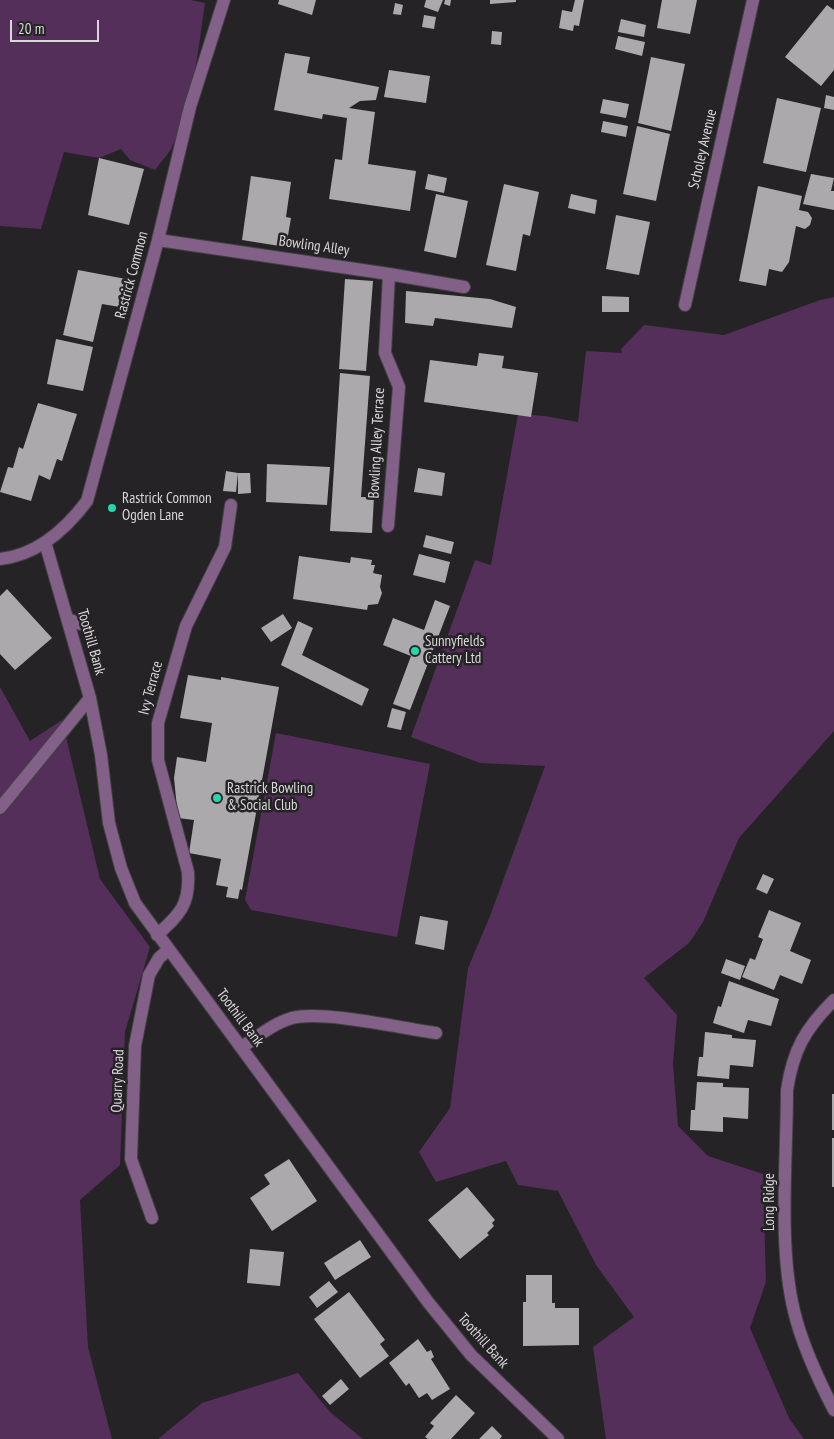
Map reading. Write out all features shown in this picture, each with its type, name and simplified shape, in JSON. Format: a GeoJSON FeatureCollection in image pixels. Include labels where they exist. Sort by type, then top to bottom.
{"type":"FeatureCollection","features":[{"type":"Feature","properties":{"kind":"street","name":"Rastrick Common"},"geometry":{"type":"LineString","coordinates":[[0,559],[28,552],[45,542],[62,530],[87,502],[158,240],[190,107],[224,0]]}},
{"type":"Feature","properties":{"kind":"street","name":"Scholey Avenue"},"geometry":{"type":"LineString","coordinates":[[685,305],[753,0]]}},
{"type":"Feature","properties":{"kind":"street","name":"Bowling Alley"},"geometry":{"type":"LineString","coordinates":[[158,240],[464,287]]}},
{"type":"Feature","properties":{"kind":"street","name":"Bowling Alley Terrace"},"geometry":{"type":"LineString","coordinates":[[388,526],[399,388],[385,353],[389,274]]}},
{"type":"Feature","properties":{"kind":"street","name":"Ivy Terrace"},"geometry":{"type":"LineString","coordinates":[[157,935],[182,909],[189,885],[188,872],[158,760],[158,723],[186,626],[225,547],[231,505]]}},
{"type":"Feature","properties":{"kind":"street","name":"Toothill Bank"},"geometry":{"type":"LineString","coordinates":[[45,542],[90,698],[101,755],[109,823],[120,868],[136,903],[168,950],[242,1047],[434,1309],[471,1355],[558,1439]]}},
{"type":"Feature","properties":{"kind":"street"},"geometry":{"type":"LineString","coordinates":[[68,620],[82,625]]}},
{"type":"Feature","properties":{"kind":"street"},"geometry":{"type":"LineString","coordinates":[[0,808],[90,698]]}},
{"type":"Feature","properties":{"kind":"street","name":"Quarry Road"},"geometry":{"type":"LineString","coordinates":[[152,1218],[131,1159],[135,1046],[149,975],[160,958],[168,950]]}},
{"type":"Feature","properties":{"kind":"street","name":"Long Ridge"},"geometry":{"type":"LineString","coordinates":[[834,1000],[814,1020],[803,1036],[790,1071],[787,1090],[786,1240],[794,1311],[800,1333],[834,1410]]}},
{"type":"Feature","properties":{"kind":"street"},"geometry":{"type":"LineString","coordinates":[[242,1047],[264,1032],[292,1018],[321,1016],[436,1034]]}},
{"type":"Feature","properties":{"kind":"shaded area"},"geometry":{"type":"Polygon","coordinates":[[[0,0],[191,0],[205,3],[190,96],[185,114],[168,154],[155,170],[130,160],[121,149],[99,158],[64,152],[41,229],[0,226],[0,0]]]}},
{"type":"Feature","properties":{"kind":"shaded area"},"geometry":{"type":"Polygon","coordinates":[[[834,297],[834,731],[739,838],[703,922],[689,943],[644,978],[677,1015],[673,1064],[678,1126],[708,1156],[763,1174],[766,1282],[750,1328],[789,1418],[804,1439],[606,1439],[593,1347],[634,1317],[596,1265],[558,1191],[518,1185],[506,1161],[436,1182],[419,1152],[450,1108],[468,968],[490,916],[545,766],[480,763],[411,737],[475,560],[491,565],[518,414],[545,416],[578,422],[586,351],[622,353],[621,349],[644,325],[724,335],[820,300],[834,297]]]}},
{"type":"Feature","properties":{"kind":"shaded area"},"geometry":{"type":"Polygon","coordinates":[[[0,687],[30,741],[62,720],[100,879],[150,947],[125,1032],[120,1165],[80,1200],[88,1347],[112,1439],[0,1439],[0,687]]]}},
{"type":"Feature","properties":{"kind":"shaded area"},"geometry":{"type":"Polygon","coordinates":[[[276,733],[430,764],[397,937],[251,910],[245,900],[276,733]]]}},
{"type":"Feature","properties":{"kind":"shaded area"},"geometry":{"type":"Polygon","coordinates":[[[298,1373],[330,1412],[363,1439],[158,1439],[202,1403],[298,1373]]]}},
{"type":"Feature","properties":{"kind":"building"},"geometry":{"type":"Polygon","coordinates":[[[279,0],[316,0],[312,15],[278,4],[279,0]]]}},
{"type":"Feature","properties":{"kind":"building"},"geometry":{"type":"Polygon","coordinates":[[[426,0],[443,0],[438,12],[424,7],[426,0]]]}},
{"type":"Feature","properties":{"kind":"building"},"geometry":{"type":"Polygon","coordinates":[[[445,0],[451,0],[450,6],[444,4],[445,0]]]}},
{"type":"Feature","properties":{"kind":"building"},"geometry":{"type":"Polygon","coordinates":[[[490,0],[516,0],[516,2],[490,4],[490,0]]]}},
{"type":"Feature","properties":{"kind":"building"},"geometry":{"type":"Polygon","coordinates":[[[575,0],[584,0],[579,26],[574,25],[573,31],[559,28],[562,10],[572,12],[575,0]]]}},
{"type":"Feature","properties":{"kind":"building"},"geometry":{"type":"Polygon","coordinates":[[[662,0],[697,0],[690,34],[657,28],[662,0]]]}},
{"type":"Feature","properties":{"kind":"building"},"geometry":{"type":"Polygon","coordinates":[[[395,3],[403,5],[401,15],[393,14],[395,3]]]}},
{"type":"Feature","properties":{"kind":"building"},"geometry":{"type":"Polygon","coordinates":[[[827,5],[834,10],[834,70],[821,86],[785,57],[827,5]]]}},
{"type":"Feature","properties":{"kind":"building"},"geometry":{"type":"Polygon","coordinates":[[[424,15],[436,17],[434,29],[422,27],[424,15]]]}},
{"type":"Feature","properties":{"kind":"building"},"geometry":{"type":"Polygon","coordinates":[[[621,19],[646,25],[644,37],[618,32],[621,19]]]}},
{"type":"Feature","properties":{"kind":"building"},"geometry":{"type":"Polygon","coordinates":[[[492,31],[502,32],[501,45],[491,44],[492,31]]]}},
{"type":"Feature","properties":{"kind":"building"},"geometry":{"type":"Polygon","coordinates":[[[618,36],[645,42],[642,56],[615,49],[618,36]]]}},
{"type":"Feature","properties":{"kind":"building"},"geometry":{"type":"Polygon","coordinates":[[[285,53],[310,57],[307,73],[379,87],[376,100],[360,101],[349,108],[375,112],[368,164],[416,171],[410,211],[329,199],[335,159],[342,160],[347,118],[323,114],[322,119],[274,110],[285,53]]]}},
{"type":"Feature","properties":{"kind":"building"},"geometry":{"type":"Polygon","coordinates":[[[651,57],[685,64],[671,131],[638,123],[651,57]]]}},
{"type":"Feature","properties":{"kind":"building"},"geometry":{"type":"Polygon","coordinates":[[[389,70],[430,76],[426,103],[384,97],[389,70]]]}},
{"type":"Feature","properties":{"kind":"building"},"geometry":{"type":"Polygon","coordinates":[[[826,95],[834,97],[834,110],[824,108],[826,95]]]}},
{"type":"Feature","properties":{"kind":"building"},"geometry":{"type":"Polygon","coordinates":[[[777,98],[821,108],[806,172],[763,163],[777,98]]]}},
{"type":"Feature","properties":{"kind":"building"},"geometry":{"type":"Polygon","coordinates":[[[603,99],[629,104],[626,118],[600,113],[603,99]]]}},
{"type":"Feature","properties":{"kind":"building"},"geometry":{"type":"Polygon","coordinates":[[[603,121],[628,126],[626,137],[601,132],[603,121]]]}},
{"type":"Feature","properties":{"kind":"building"},"geometry":{"type":"Polygon","coordinates":[[[637,126],[670,134],[656,201],[623,194],[637,126]]]}},
{"type":"Feature","properties":{"kind":"building"},"geometry":{"type":"Polygon","coordinates":[[[99,158],[144,169],[129,225],[88,215],[99,158]]]}},
{"type":"Feature","properties":{"kind":"building"},"geometry":{"type":"Polygon","coordinates":[[[428,174],[447,178],[444,193],[425,189],[428,174]]]}},
{"type":"Feature","properties":{"kind":"building"},"geometry":{"type":"Polygon","coordinates":[[[811,174],[834,178],[831,191],[834,191],[834,210],[803,204],[811,174]]]}},
{"type":"Feature","properties":{"kind":"building"},"geometry":{"type":"Polygon","coordinates":[[[251,176],[291,182],[286,217],[291,218],[286,247],[242,240],[251,176]]]}},
{"type":"Feature","properties":{"kind":"building"},"geometry":{"type":"Polygon","coordinates":[[[504,184],[539,192],[530,236],[523,234],[516,271],[486,265],[504,184]]]}},
{"type":"Feature","properties":{"kind":"building"},"geometry":{"type":"Polygon","coordinates":[[[758,186],[802,196],[799,210],[808,212],[812,218],[810,225],[805,229],[796,226],[789,262],[782,272],[769,269],[766,286],[739,281],[758,186]]]}},
{"type":"Feature","properties":{"kind":"building"},"geometry":{"type":"Polygon","coordinates":[[[436,194],[468,201],[456,258],[424,251],[436,194]]]}},
{"type":"Feature","properties":{"kind":"building"},"geometry":{"type":"Polygon","coordinates":[[[571,194],[597,200],[595,214],[568,208],[571,194]]]}},
{"type":"Feature","properties":{"kind":"building"},"geometry":{"type":"Polygon","coordinates":[[[616,215],[650,222],[639,275],[606,269],[616,215]]]}},
{"type":"Feature","properties":{"kind":"building"},"geometry":{"type":"Polygon","coordinates":[[[78,270],[126,279],[120,307],[102,304],[93,342],[63,335],[78,270]]]}},
{"type":"Feature","properties":{"kind":"building"},"geometry":{"type":"Polygon","coordinates":[[[345,279],[373,281],[366,371],[339,369],[345,279]]]}},
{"type":"Feature","properties":{"kind":"building"},"geometry":{"type":"Polygon","coordinates":[[[406,291],[490,299],[516,307],[512,328],[435,318],[433,326],[405,323],[406,291]]]}},
{"type":"Feature","properties":{"kind":"building"},"geometry":{"type":"Polygon","coordinates":[[[602,296],[629,297],[629,312],[602,312],[602,296]]]}},
{"type":"Feature","properties":{"kind":"building"},"geometry":{"type":"Polygon","coordinates":[[[56,339],[93,347],[83,391],[47,384],[56,339]]]}},
{"type":"Feature","properties":{"kind":"building"},"geometry":{"type":"Polygon","coordinates":[[[479,353],[504,356],[502,368],[538,373],[531,417],[424,402],[430,360],[477,366],[479,353]]]}},
{"type":"Feature","properties":{"kind":"building"},"geometry":{"type":"Polygon","coordinates":[[[340,373],[370,376],[361,497],[374,497],[372,533],[330,531],[340,373]]]}},
{"type":"Feature","properties":{"kind":"building"},"geometry":{"type":"Polygon","coordinates":[[[38,403],[77,414],[62,461],[57,459],[50,480],[39,475],[31,501],[0,492],[8,467],[13,468],[19,447],[23,449],[38,403]]]}},
{"type":"Feature","properties":{"kind":"building"},"geometry":{"type":"Polygon","coordinates":[[[267,464],[330,467],[327,505],[266,502],[267,464]]]}},
{"type":"Feature","properties":{"kind":"building"},"geometry":{"type":"Polygon","coordinates":[[[418,468],[445,473],[442,496],[414,492],[418,468]]]}},
{"type":"Feature","properties":{"kind":"building"},"geometry":{"type":"Polygon","coordinates":[[[226,471],[238,473],[236,492],[223,491],[226,471]]]}},
{"type":"Feature","properties":{"kind":"building"},"geometry":{"type":"Polygon","coordinates":[[[238,473],[250,473],[251,493],[238,494],[238,473]]]}},
{"type":"Feature","properties":{"kind":"building"},"geometry":{"type":"Polygon","coordinates":[[[426,535],[454,542],[451,554],[423,547],[426,535]]]}},
{"type":"Feature","properties":{"kind":"building"},"geometry":{"type":"Polygon","coordinates":[[[419,554],[450,562],[445,583],[413,575],[419,554]]]}},
{"type":"Feature","properties":{"kind":"building"},"geometry":{"type":"Polygon","coordinates":[[[299,556],[350,563],[351,557],[372,560],[371,565],[375,565],[373,573],[382,575],[380,587],[382,593],[378,604],[368,605],[367,610],[293,599],[299,556]]]}},
{"type":"Feature","properties":{"kind":"building"},"geometry":{"type":"Polygon","coordinates":[[[7,589],[52,638],[15,670],[0,654],[0,596],[7,589]]]}},
{"type":"Feature","properties":{"kind":"building","name":"Sunnyfields Cattery Ltd"},"geometry":{"type":"Polygon","coordinates":[[[435,600],[450,606],[410,710],[393,704],[411,656],[383,645],[393,618],[424,630],[435,600]]]}},
{"type":"Feature","properties":{"kind":"building"},"geometry":{"type":"Polygon","coordinates":[[[283,614],[292,628],[271,642],[261,628],[283,614]]]}},
{"type":"Feature","properties":{"kind":"building"},"geometry":{"type":"Polygon","coordinates":[[[298,621],[313,628],[302,655],[369,689],[362,706],[281,665],[298,621]]]}},
{"type":"Feature","properties":{"kind":"building","name":"Rastrick Bowling & Social Club"},"geometry":{"type":"Polygon","coordinates":[[[188,675],[221,680],[221,677],[279,687],[242,890],[240,889],[238,899],[226,897],[228,887],[216,885],[221,859],[189,853],[194,820],[178,818],[174,778],[177,757],[206,762],[212,723],[180,718],[188,675]]]}},
{"type":"Feature","properties":{"kind":"building"},"geometry":{"type":"Polygon","coordinates":[[[392,708],[406,712],[401,730],[387,727],[392,708]]]}},
{"type":"Feature","properties":{"kind":"building"},"geometry":{"type":"Polygon","coordinates":[[[763,874],[774,879],[767,894],[756,889],[763,874]]]}},
{"type":"Feature","properties":{"kind":"building"},"geometry":{"type":"Polygon","coordinates":[[[769,910],[801,923],[790,951],[811,960],[802,984],[780,975],[774,990],[742,977],[750,958],[755,960],[763,939],[758,937],[769,910]]]}},
{"type":"Feature","properties":{"kind":"building"},"geometry":{"type":"Polygon","coordinates":[[[420,916],[448,921],[444,950],[415,944],[420,916]]]}},
{"type":"Feature","properties":{"kind":"building"},"geometry":{"type":"Polygon","coordinates":[[[726,959],[745,966],[740,980],[721,973],[726,959]]]}},
{"type":"Feature","properties":{"kind":"building"},"geometry":{"type":"Polygon","coordinates":[[[729,981],[779,999],[771,1026],[748,1020],[744,1033],[713,1023],[718,1006],[721,1007],[729,981]]]}},
{"type":"Feature","properties":{"kind":"building"},"geometry":{"type":"Polygon","coordinates":[[[705,1032],[732,1035],[732,1038],[756,1040],[753,1067],[730,1065],[729,1079],[697,1076],[699,1057],[703,1057],[705,1032]]]}},
{"type":"Feature","properties":{"kind":"building"},"geometry":{"type":"Polygon","coordinates":[[[697,1082],[723,1083],[723,1087],[749,1088],[748,1119],[723,1117],[723,1132],[690,1130],[691,1110],[695,1110],[697,1082]]]}},
{"type":"Feature","properties":{"kind":"building"},"geometry":{"type":"Polygon","coordinates":[[[832,1094],[834,1094],[834,1130],[832,1130],[832,1094]]]}},
{"type":"Feature","properties":{"kind":"building"},"geometry":{"type":"Polygon","coordinates":[[[832,1138],[834,1138],[834,1187],[832,1187],[832,1138]]]}},
{"type":"Feature","properties":{"kind":"building"},"geometry":{"type":"Polygon","coordinates":[[[289,1159],[317,1201],[272,1231],[250,1198],[270,1184],[264,1175],[289,1159]]]}},
{"type":"Feature","properties":{"kind":"building"},"geometry":{"type":"Polygon","coordinates":[[[467,1187],[495,1220],[492,1223],[494,1226],[487,1233],[489,1235],[460,1259],[428,1220],[467,1187]]]}},
{"type":"Feature","properties":{"kind":"building"},"geometry":{"type":"Polygon","coordinates":[[[360,1240],[371,1257],[335,1280],[324,1263],[360,1240]]]}},
{"type":"Feature","properties":{"kind":"building"},"geometry":{"type":"Polygon","coordinates":[[[250,1249],[284,1252],[280,1286],[247,1283],[250,1249]]]}},
{"type":"Feature","properties":{"kind":"building"},"geometry":{"type":"Polygon","coordinates":[[[526,1275],[552,1275],[552,1303],[555,1303],[555,1308],[579,1308],[579,1345],[523,1346],[523,1302],[526,1302],[526,1275]]]}},
{"type":"Feature","properties":{"kind":"building"},"geometry":{"type":"Polygon","coordinates":[[[329,1281],[338,1292],[317,1308],[309,1297],[329,1281]]]}},
{"type":"Feature","properties":{"kind":"building"},"geometry":{"type":"Polygon","coordinates":[[[349,1292],[385,1340],[380,1344],[389,1356],[360,1378],[314,1319],[349,1292]]]}},
{"type":"Feature","properties":{"kind":"building"},"geometry":{"type":"Polygon","coordinates":[[[418,1339],[427,1352],[431,1350],[434,1357],[431,1359],[450,1389],[432,1400],[427,1393],[419,1398],[409,1383],[406,1386],[389,1363],[418,1339]]]}},
{"type":"Feature","properties":{"kind":"building"},"geometry":{"type":"Polygon","coordinates":[[[341,1379],[349,1389],[330,1405],[322,1396],[341,1379]]]}},
{"type":"Feature","properties":{"kind":"building"},"geometry":{"type":"Polygon","coordinates":[[[456,1395],[475,1413],[451,1439],[428,1439],[425,1437],[434,1426],[430,1423],[456,1395]]]}},
{"type":"Feature","properties":{"kind":"building"},"geometry":{"type":"Polygon","coordinates":[[[492,1426],[502,1436],[500,1439],[479,1439],[492,1426]]]}},
{"type":"Feature","properties":{"kind":"place","name":"Rastrick Common Ogden Lane"},"geometry":{"type":"Point","coordinates":[112,508]}},
{"type":"Feature","properties":{"kind":"place","name":"Sunnyfields Cattery Ltd"},"geometry":{"type":"Point","coordinates":[415,651]}},
{"type":"Feature","properties":{"kind":"place","name":"Rastrick Bowling & Social Club"},"geometry":{"type":"Point","coordinates":[217,798]}}]}
